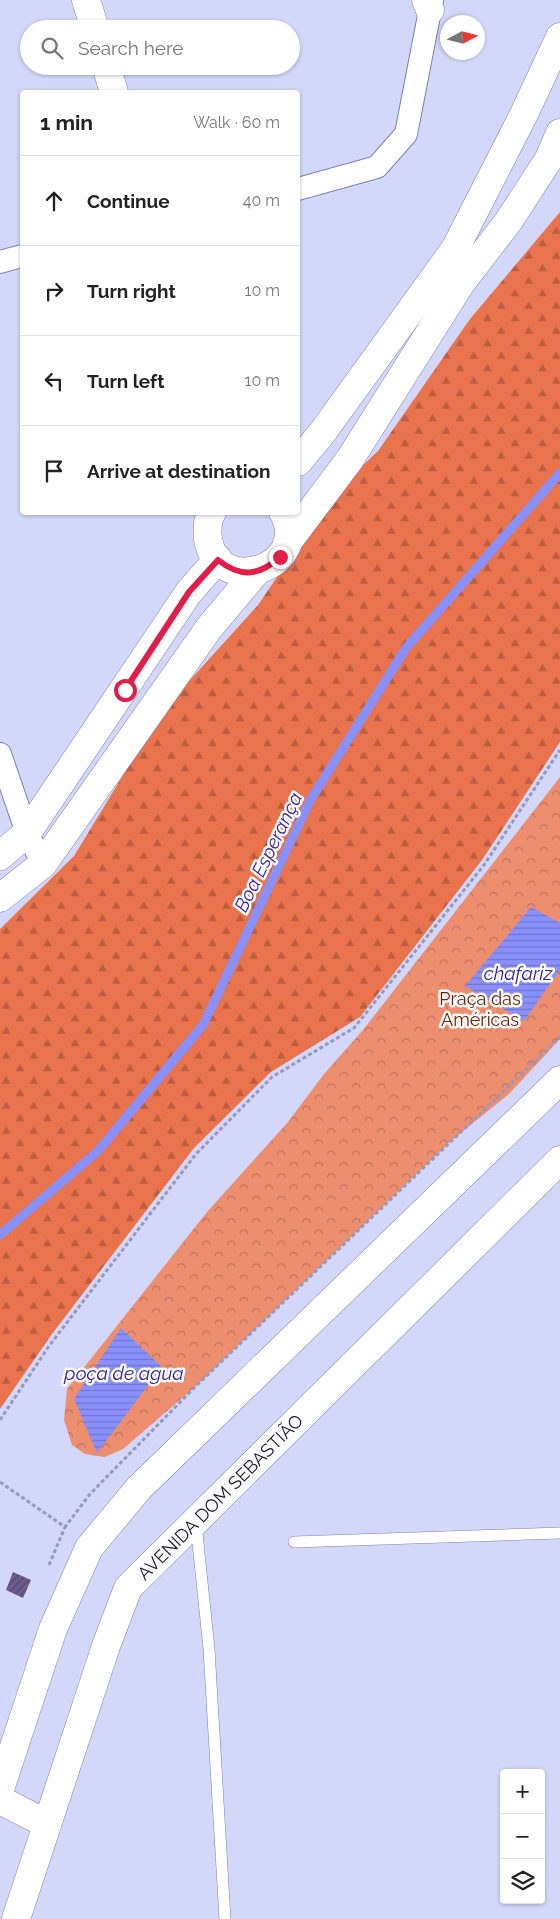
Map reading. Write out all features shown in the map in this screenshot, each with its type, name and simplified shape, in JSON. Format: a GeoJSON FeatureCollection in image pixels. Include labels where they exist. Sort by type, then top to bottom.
{"type":"FeatureCollection","features":[{"type":"Feature","properties":{"kind":"street"},"geometry":{"type":"LineString","coordinates":[[86,0],[92,20]]}},
{"type":"Feature","properties":{"kind":"street"},"geometry":{"type":"LineString","coordinates":[[300,188],[377,167],[406,134],[429,3]]}},
{"type":"Feature","properties":{"kind":"street"},"geometry":{"type":"LineString","coordinates":[[300,460],[322,433],[455,250],[560,38]]}},
{"type":"Feature","properties":{"kind":"street"},"geometry":{"type":"LineString","coordinates":[[109,75],[113,90]]}},
{"type":"Feature","properties":{"kind":"street"},"geometry":{"type":"LineString","coordinates":[[211,515],[207,531],[210,546],[218,560],[229,568],[242,572],[256,572],[269,567],[280,557],[287,544],[350,459],[461,283],[508,222],[549,160],[560,133]]}},
{"type":"Feature","properties":{"kind":"street"},"geometry":{"type":"LineString","coordinates":[[0,262],[20,257]]}},
{"type":"Feature","properties":{"kind":"street"},"geometry":{"type":"LineString","coordinates":[[284,515],[288,530],[287,544]]}},
{"type":"Feature","properties":{"kind":"street"},"geometry":{"type":"LineString","coordinates":[[0,856],[27,833],[189,592],[218,560]]}},
{"type":"Feature","properties":{"kind":"street"},"geometry":{"type":"LineString","coordinates":[[0,898],[43,864],[209,628],[256,572]]}},
{"type":"Feature","properties":{"kind":"street"},"geometry":{"type":"LineString","coordinates":[[0,754],[27,833],[43,864]]}},
{"type":"Feature","properties":{"kind":"street"},"geometry":{"type":"LineString","coordinates":[[0,1789],[53,1629],[89,1548],[139,1488],[560,1080]]}},
{"type":"Feature","properties":{"kind":"street","name":"AVENIDA DOM SEBASTIÃO"},"geometry":{"type":"LineString","coordinates":[[16,1919],[106,1646],[128,1588],[560,1160]]}},
{"type":"Feature","properties":{"kind":"street"},"geometry":{"type":"LineString","coordinates":[[0,1800],[47,1824]]}},
{"type":"Feature","properties":{"kind":"lane"},"geometry":{"type":"LineString","coordinates":[[195,1520],[209,1649],[225,1919]]}},
{"type":"Feature","properties":{"kind":"lane"},"geometry":{"type":"LineString","coordinates":[[294,1542],[560,1533]]}},
{"type":"Feature","properties":{"kind":"path"},"geometry":{"type":"LineString","coordinates":[[0,1420],[49,1346],[196,1154],[272,1077],[354,1028],[484,865],[560,750]]}},
{"type":"Feature","properties":{"kind":"path"},"geometry":{"type":"LineString","coordinates":[[0,1482],[65,1527],[90,1494],[195,1387],[560,1037]]}},
{"type":"Feature","properties":{"kind":"green space"},"geometry":{"type":"Polygon","coordinates":[[[560,212],[560,742],[482,860],[360,1017],[271,1072],[194,1148],[52,1334],[0,1409],[0,929],[74,856],[133,759],[181,690],[258,605],[335,492],[378,451],[470,319],[560,212]]]}},
{"type":"Feature","properties":{"kind":"green space","name":"Praça das Américas"},"geometry":{"type":"Polygon","coordinates":[[[560,777],[560,1039],[509,1094],[452,1140],[196,1386],[123,1449],[105,1457],[85,1454],[72,1445],[64,1420],[67,1389],[207,1212],[288,1122],[324,1074],[363,1030],[560,777]]]}},
{"type":"Feature","properties":{"kind":"water","name":"chafariz"},"geometry":{"type":"Polygon","coordinates":[[[531,907],[560,923],[560,970],[524,1021],[465,986],[531,907]]]}},
{"type":"Feature","properties":{"kind":"water","name":"poça de agua"},"geometry":{"type":"Polygon","coordinates":[[[121,1328],[162,1367],[97,1453],[74,1399],[121,1328]]]}},
{"type":"Feature","properties":{"kind":"building"},"geometry":{"type":"Polygon","coordinates":[[[13,1572],[31,1580],[23,1598],[6,1590],[13,1572]]]}},
{"type":"Feature","properties":{"kind":"waterway","name":"Boa Esperança"},"geometry":{"type":"LineString","coordinates":[[0,1235],[98,1151],[203,1025],[311,799],[406,648],[560,473]]}},
{"type":"Feature","properties":{"kind":"route"},"geometry":{"type":"LineString","coordinates":[[125,690],[189,592],[218,560],[229,568],[242,572],[256,572],[269,567],[280,557]]}}]}
